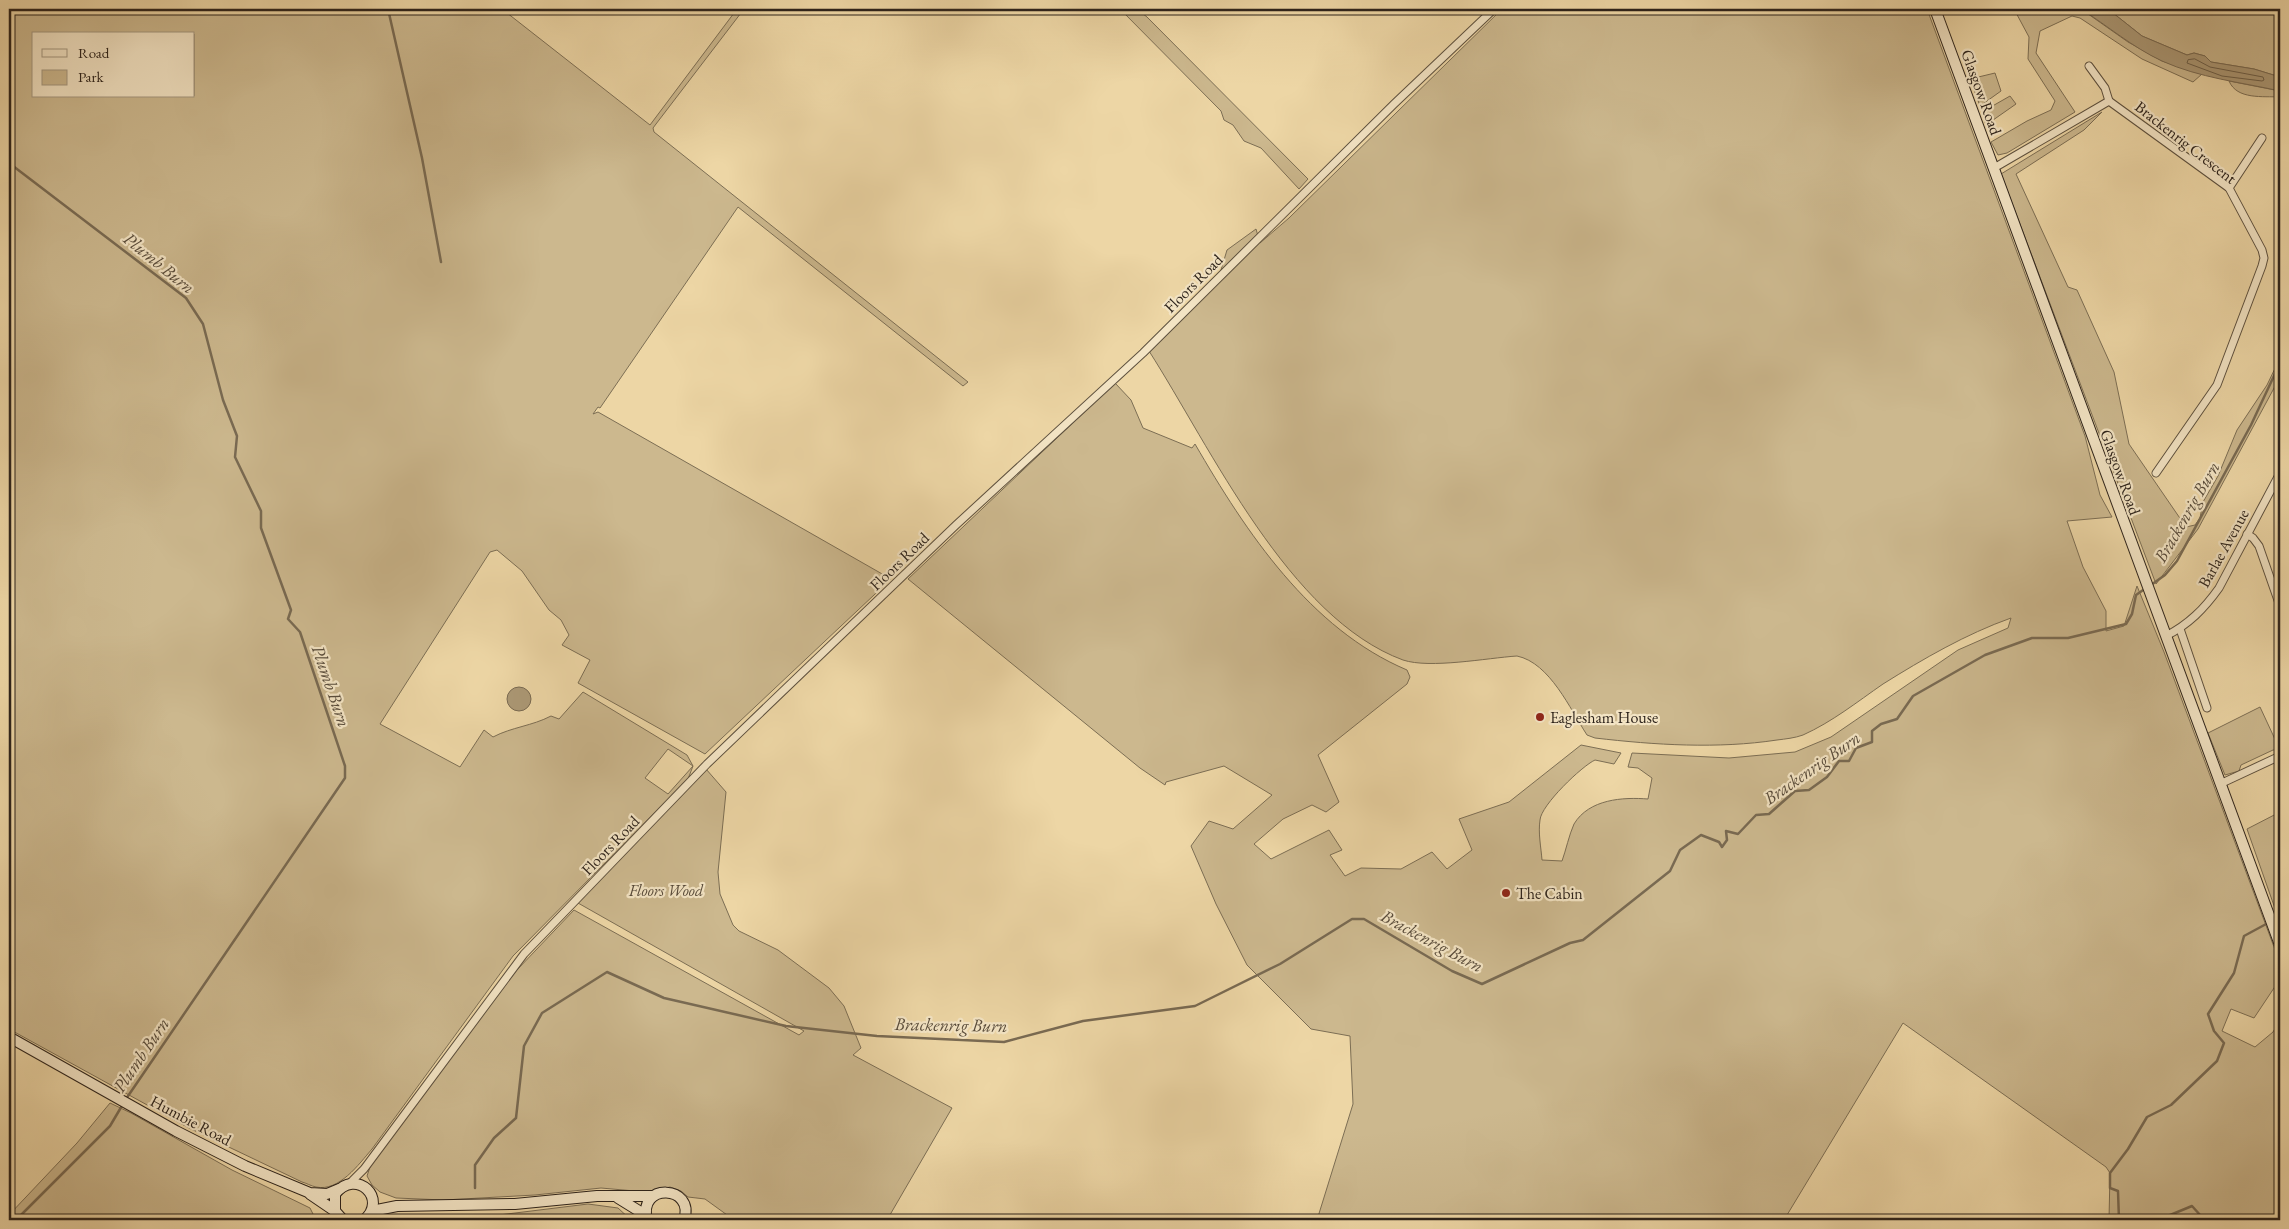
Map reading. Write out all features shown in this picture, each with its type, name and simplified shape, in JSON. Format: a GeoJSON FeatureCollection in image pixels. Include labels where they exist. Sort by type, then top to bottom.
{"type":"FeatureCollection","features":[{"type":"Feature","properties":{"kind":"main road","name":"Glasgow Road"},"geometry":{"type":"LineString","coordinates":[[1935,9],[2280,946]]}},
{"type":"Feature","properties":{"kind":"main road","name":"Humbie Road"},"geometry":{"type":"LineString","coordinates":[[9,1037],[176,1131],[245,1166],[310,1193],[335,1211],[342,1220]]}},
{"type":"Feature","properties":{"kind":"main road","name":"Humbie Road"},"geometry":{"type":"LineString","coordinates":[[310,1193],[327,1194],[349,1184]]}},
{"type":"Feature","properties":{"kind":"main road"},"geometry":{"type":"LineString","coordinates":[[349,1184],[362,1185],[373,1198],[372,1210],[364,1220]]}},
{"type":"Feature","properties":{"kind":"main road"},"geometry":{"type":"LineString","coordinates":[[335,1211],[333,1200],[339,1189]]}},
{"type":"Feature","properties":{"kind":"main road"},"geometry":{"type":"LineString","coordinates":[[370,1193],[397,1206]]}},
{"type":"Feature","properties":{"kind":"main road"},"geometry":{"type":"LineString","coordinates":[[372,1210],[397,1206],[515,1204],[597,1196],[653,1196],[660,1193],[674,1194],[681,1199],[687,1217]]}},
{"type":"Feature","properties":{"kind":"main road"},"geometry":{"type":"LineString","coordinates":[[647,1220],[646,1208],[653,1196]]}},
{"type":"Feature","properties":{"kind":"main road"},"geometry":{"type":"LineString","coordinates":[[615,1197],[639,1211],[647,1220]]}},
{"type":"Feature","properties":{"kind":"street","name":"Floors Road"},"geometry":{"type":"LineString","coordinates":[[349,1184],[364,1169],[524,954],[707,764],[963,519],[1143,353],[1394,104],[1494,9]]}},
{"type":"Feature","properties":{"kind":"street"},"geometry":{"type":"LineString","coordinates":[[1994,168],[2109,101],[2105,88],[2089,66]]}},
{"type":"Feature","properties":{"kind":"street","name":"Brackenrig Crescent"},"geometry":{"type":"LineString","coordinates":[[2109,101],[2228,188],[2262,250],[2264,258],[2217,385],[2160,460],[2156,473]]}},
{"type":"Feature","properties":{"kind":"street"},"geometry":{"type":"LineString","coordinates":[[2228,188],[2262,138]]}},
{"type":"Feature","properties":{"kind":"street","name":"Barlae Avenue"},"geometry":{"type":"LineString","coordinates":[[2166,636],[2180,629],[2207,605],[2219,588],[2280,472]]}},
{"type":"Feature","properties":{"kind":"street"},"geometry":{"type":"LineString","coordinates":[[2247,534],[2259,546],[2280,606]]}},
{"type":"Feature","properties":{"kind":"street"},"geometry":{"type":"LineString","coordinates":[[2180,629],[2207,708]]}},
{"type":"Feature","properties":{"kind":"street"},"geometry":{"type":"LineString","coordinates":[[2220,784],[2280,756]]}},
{"type":"Feature","properties":{"kind":"street","name":"Floors Road"},"geometry":{"type":"LineString","coordinates":[[362,1185],[364,1169]]}},
{"type":"Feature","properties":{"kind":"green space"},"geometry":{"type":"Polygon","coordinates":[[[9,9],[502,9],[650,125],[737,9],[744,9],[653,128],[654,132],[968,382],[963,386],[738,207],[600,408],[598,407],[593,414],[598,412],[891,579],[705,754],[578,683],[590,660],[562,645],[569,635],[561,620],[549,610],[522,571],[497,550],[490,552],[380,724],[460,767],[484,730],[493,737],[551,716],[559,719],[583,692],[687,755],[693,766],[688,779],[513,956],[372,1149],[348,1176],[333,1185],[316,1187],[189,1128],[9,1029],[9,9]],[[668,749],[645,778],[668,794],[693,766],[668,749]]]}},
{"type":"Feature","properties":{"kind":"green space"},"geometry":{"type":"Polygon","coordinates":[[[1120,9],[1137,9],[1147,17],[1308,179],[1299,189],[1261,148],[1244,141],[1233,125],[1224,120],[1221,111],[1120,9]]]}},
{"type":"Feature","properties":{"kind":"green space"},"geometry":{"type":"Polygon","coordinates":[[[1502,9],[1927,9],[2085,436],[2100,495],[2112,517],[2067,521],[2083,567],[2106,611],[2106,631],[2124,626],[2137,586],[2164,652],[2280,963],[2280,979],[2254,1018],[2231,1009],[2222,1031],[2255,1047],[2273,1032],[2280,1020],[2280,1220],[2109,1220],[2110,1173],[2106,1167],[1903,1023],[1784,1220],[1317,1220],[1353,1104],[1350,1036],[1311,1029],[1247,965],[1216,904],[1191,846],[1209,821],[1233,829],[1272,795],[1224,766],[1166,782],[1165,785],[1140,768],[908,579],[1115,383],[1131,400],[1143,428],[1192,448],[1195,444],[1236,511],[1259,543],[1284,575],[1311,604],[1340,630],[1372,652],[1407,670],[1410,677],[1407,684],[1318,755],[1339,802],[1326,812],[1312,805],[1283,819],[1254,844],[1271,859],[1329,830],[1342,850],[1330,855],[1345,876],[1361,868],[1401,869],[1432,852],[1447,869],[1472,850],[1459,819],[1509,802],[1581,745],[1621,753],[1614,764],[1595,760],[1589,764],[1554,796],[1542,813],[1539,830],[1542,860],[1562,861],[1574,824],[1588,809],[1607,801],[1618,799],[1648,799],[1652,778],[1638,768],[1628,767],[1632,753],[1729,758],[1795,752],[1831,737],[1958,650],[2008,628],[2011,618],[1961,639],[1929,656],[1883,684],[1834,718],[1803,735],[1755,743],[1709,745],[1640,743],[1595,738],[1587,735],[1558,688],[1549,677],[1529,660],[1517,656],[1443,663],[1403,660],[1362,639],[1324,608],[1289,569],[1256,526],[1149,351],[1226,276],[1221,270],[1227,250],[1256,229],[1260,243],[1289,218],[1502,9]]]}},
{"type":"Feature","properties":{"kind":"green space"},"geometry":{"type":"Polygon","coordinates":[[[2014,9],[2081,9],[2128,42],[2162,61],[2202,74],[2193,82],[2142,59],[2080,18],[2072,16],[2040,31],[2036,53],[2075,112],[2007,153],[1998,155],[1991,142],[2027,121],[2051,110],[2055,101],[2028,59],[2029,37],[2014,9]]]}},
{"type":"Feature","properties":{"kind":"green space"},"geometry":{"type":"Polygon","coordinates":[[[2108,9],[2280,9],[2280,77],[2254,69],[2211,62],[2205,56],[2194,53],[2187,55],[2142,36],[2108,9]]]}},
{"type":"Feature","properties":{"kind":"green space"},"geometry":{"type":"Polygon","coordinates":[[[1995,73],[2001,91],[1980,106],[1970,79],[1995,73]]]}},
{"type":"Feature","properties":{"kind":"green space"},"geometry":{"type":"Polygon","coordinates":[[[2229,81],[2280,91],[2280,97],[2259,97],[2244,94],[2233,87],[2229,81]]]}},
{"type":"Feature","properties":{"kind":"green space"},"geometry":{"type":"Polygon","coordinates":[[[2010,96],[2016,104],[1986,125],[1982,112],[2010,96]]]}},
{"type":"Feature","properties":{"kind":"green space"},"geometry":{"type":"Polygon","coordinates":[[[2102,112],[2084,130],[2016,174],[2068,287],[2077,290],[2114,372],[2129,444],[2186,527],[2195,525],[2200,518],[2203,502],[2218,476],[2237,430],[2267,385],[2280,358],[2280,377],[2198,529],[2156,584],[2001,174],[2102,112]]]}},
{"type":"Feature","properties":{"kind":"green space"},"geometry":{"type":"Polygon","coordinates":[[[2260,707],[2280,750],[2273,750],[2241,765],[2239,771],[2225,775],[2208,733],[2260,707]]]}},
{"type":"Feature","properties":{"kind":"green space","name":"Floors Wood"},"geometry":{"type":"Polygon","coordinates":[[[706,769],[726,792],[718,872],[720,894],[733,925],[739,931],[778,950],[829,988],[844,1006],[861,1048],[853,1055],[952,1108],[887,1220],[734,1220],[705,1199],[688,1197],[681,1191],[670,1187],[646,1192],[601,1188],[535,1195],[444,1200],[396,1198],[380,1192],[372,1185],[367,1176],[371,1164],[516,971],[574,910],[799,1035],[804,1031],[578,903],[706,769]]]}},
{"type":"Feature","properties":{"kind":"green space"},"geometry":{"type":"Polygon","coordinates":[[[2280,812],[2280,916],[2278,917],[2247,829],[2280,812]]]}},
{"type":"Feature","properties":{"kind":"green space"},"geometry":{"type":"Polygon","coordinates":[[[110,1103],[232,1170],[310,1208],[316,1220],[9,1220],[9,1215],[77,1143],[110,1103]]]}},
{"type":"Feature","properties":{"kind":"green space"},"geometry":{"type":"Polygon","coordinates":[[[588,1204],[618,1208],[631,1220],[376,1220],[499,1215],[588,1204]]]}},
{"type":"Feature","properties":{"kind":"water"},"geometry":{"type":"Polygon","coordinates":[[[2081,9],[2108,9],[2142,36],[2187,55],[2194,53],[2205,56],[2211,62],[2254,69],[2280,77],[2280,91],[2205,76],[2176,67],[2130,43],[2081,9]]]}},
{"type":"Feature","properties":{"kind":"water"},"geometry":{"type":"Polygon","coordinates":[[[519,687],[527,691],[531,699],[527,707],[519,711],[511,707],[507,699],[511,691],[519,687]]]}},
{"type":"Feature","properties":{"kind":"waterway"},"geometry":{"type":"LineString","coordinates":[[388,9],[422,158],[441,262]]}},
{"type":"Feature","properties":{"kind":"waterway","name":"Plumb Burn"},"geometry":{"type":"LineString","coordinates":[[9,166],[13,166],[186,298],[203,324],[223,400],[237,436],[235,457],[261,511],[261,528],[291,610],[288,619],[300,632],[345,766],[345,778],[126,1099]]}},
{"type":"Feature","properties":{"kind":"waterway","name":"Brackenrig Burn"},"geometry":{"type":"LineString","coordinates":[[2151,585],[2165,575],[2177,561],[2251,425],[2280,363]]}},
{"type":"Feature","properties":{"kind":"waterway","name":"Brackenrig Burn"},"geometry":{"type":"LineString","coordinates":[[475,1188],[475,1165],[494,1138],[516,1118],[524,1046],[542,1013],[607,972],[664,998],[786,1026],[877,1036],[1004,1042],[1083,1021],[1195,1006],[1280,964],[1352,919],[1364,919],[1452,971],[1482,984],[1570,943],[1583,940],[1670,871],[1680,850],[1701,835],[1719,842],[1722,847],[1727,840],[1726,831],[1738,834],[1756,815],[1769,814],[1795,791],[1809,790],[1827,777],[1839,761],[1849,761],[1856,748],[1872,742],[1872,731],[1881,724],[1897,719],[1913,696],[1985,655],[2032,638],[2068,638],[2126,624],[2132,614],[2136,595],[2146,588]]}},
{"type":"Feature","properties":{"kind":"waterway"},"geometry":{"type":"LineString","coordinates":[[2273,920],[2280,916]]}},
{"type":"Feature","properties":{"kind":"waterway"},"geometry":{"type":"LineString","coordinates":[[2119,1220],[2118,1191],[2110,1188],[2110,1173],[2128,1149],[2147,1117],[2171,1105],[2217,1061],[2224,1043],[2214,1031],[2208,1014],[2234,973],[2244,936],[2268,923]]}},
{"type":"Feature","properties":{"kind":"waterway","name":"Plumb Burn"},"geometry":{"type":"LineString","coordinates":[[16,1220],[110,1126],[123,1104]]}},
{"type":"Feature","properties":{"kind":"waterway"},"geometry":{"type":"LineString","coordinates":[[2158,1220],[2192,1206],[2201,1216]]}},
{"type":"Feature","properties":{"kind":"place","name":"Eaglesham House"},"geometry":{"type":"Point","coordinates":[1540,717]}},
{"type":"Feature","properties":{"kind":"place","name":"The Cabin"},"geometry":{"type":"Point","coordinates":[1506,893]}}]}
